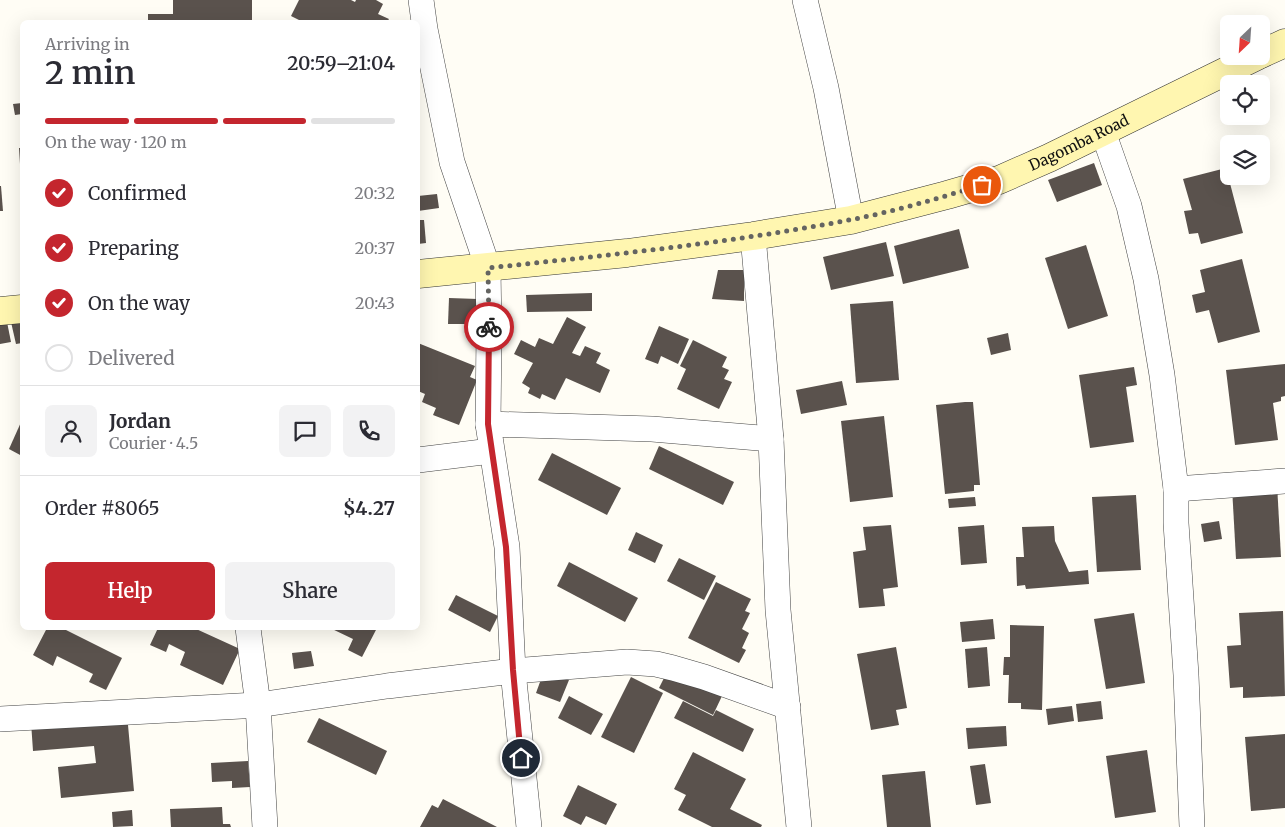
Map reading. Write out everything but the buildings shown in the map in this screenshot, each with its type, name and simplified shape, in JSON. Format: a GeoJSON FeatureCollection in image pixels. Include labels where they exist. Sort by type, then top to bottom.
{"type":"FeatureCollection","features":[{"type":"Feature","properties":{"kind":"street"},"geometry":{"type":"LineString","coordinates":[[421,0],[452,162],[488,268],[488,424],[506,547],[513,670],[529,827]]}},
{"type":"Feature","properties":{"kind":"street"},"geometry":{"type":"LineString","coordinates":[[804,0],[826,88],[851,220]]}},
{"type":"Feature","properties":{"kind":"street"},"geometry":{"type":"LineString","coordinates":[[1270,50],[1285,43]]}},
{"type":"Feature","properties":{"kind":"street","name":"Dagomba Road"},"geometry":{"type":"LineString","coordinates":[[420,274],[627,253],[753,236],[851,220],[999,180],[1050,158],[1238,65]]}},
{"type":"Feature","properties":{"kind":"street"},"geometry":{"type":"LineString","coordinates":[[1103,132],[1129,206],[1146,280],[1162,375],[1176,490],[1176,523],[1186,684],[1192,827]]}},
{"type":"Feature","properties":{"kind":"street"},"geometry":{"type":"LineString","coordinates":[[753,236],[771,439],[778,610],[799,827]]}},
{"type":"Feature","properties":{"kind":"street"},"geometry":{"type":"LineString","coordinates":[[0,310],[20,308]]}},
{"type":"Feature","properties":{"kind":"street"},"geometry":{"type":"LineString","coordinates":[[488,424],[642,429],[771,439]]}},
{"type":"Feature","properties":{"kind":"street"},"geometry":{"type":"LineString","coordinates":[[420,460],[491,451]]}},
{"type":"Feature","properties":{"kind":"street"},"geometry":{"type":"LineString","coordinates":[[1176,490],[1285,481]]}},
{"type":"Feature","properties":{"kind":"street"},"geometry":{"type":"LineString","coordinates":[[248,630],[258,705],[265,827]]}},
{"type":"Feature","properties":{"kind":"street"},"geometry":{"type":"LineString","coordinates":[[0,719],[258,705],[513,670],[606,663],[656,664],[704,677],[788,707]]}},
{"type":"Feature","properties":{"kind":"way so far"},"geometry":{"type":"LineString","coordinates":[[489,327],[488,268],[627,253],[792,230],[851,220],[982,185]]}},
{"type":"Feature","properties":{"kind":"route"},"geometry":{"type":"LineString","coordinates":[[489,327],[488,424],[510,585],[513,670],[521,758]]}}]}
